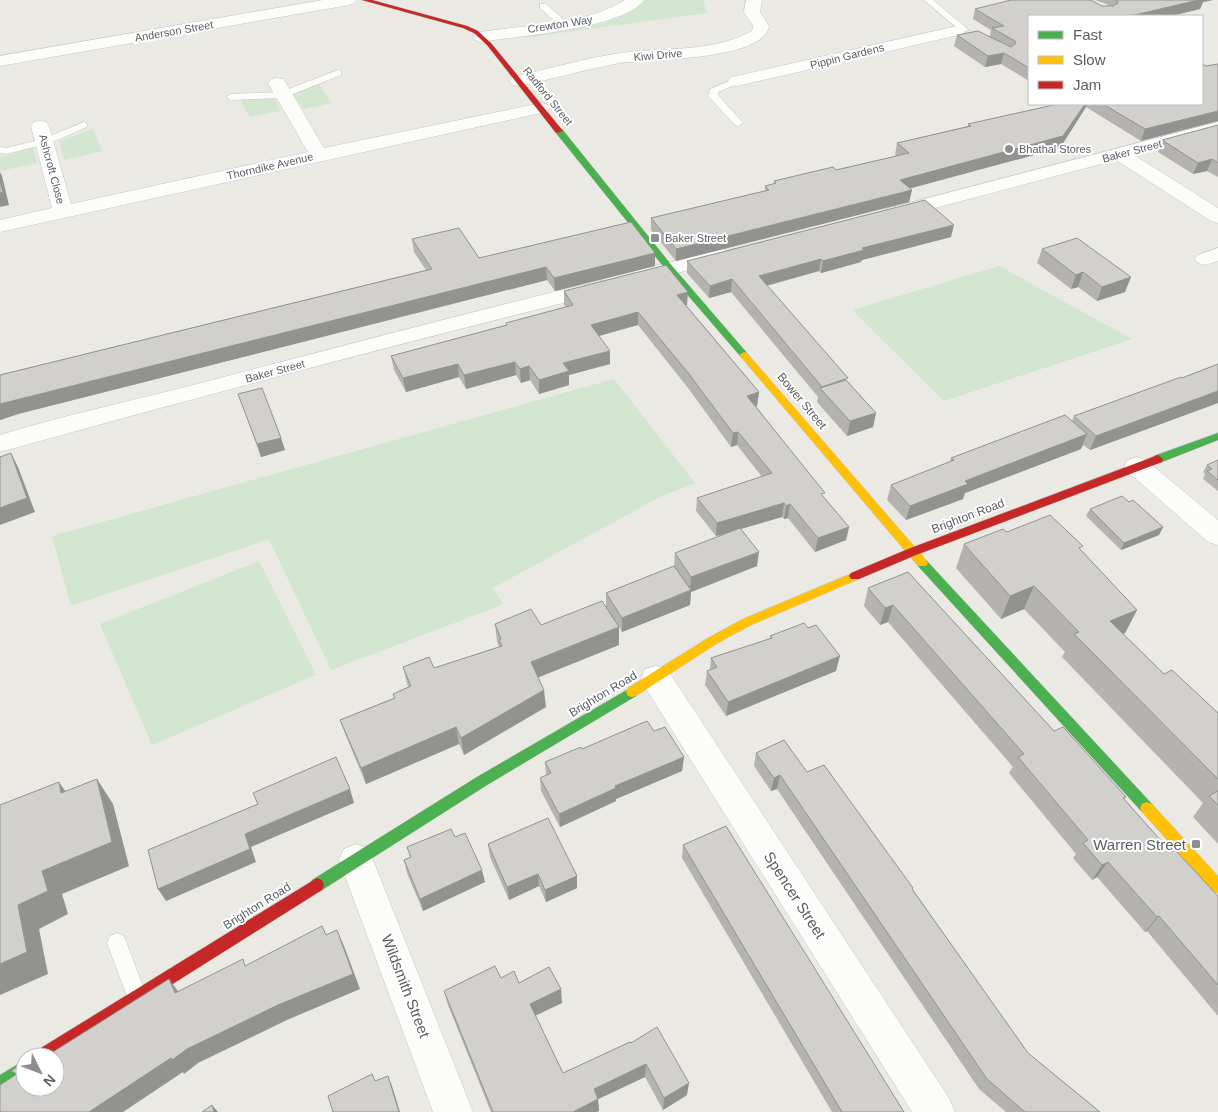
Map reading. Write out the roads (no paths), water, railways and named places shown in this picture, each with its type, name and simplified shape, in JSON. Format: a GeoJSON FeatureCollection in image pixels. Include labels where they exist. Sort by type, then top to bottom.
{"type":"FeatureCollection","features":[{"type":"Feature","properties":{"kind":"street","name":"Anderson Street"},"geometry":{"type":"LineString","coordinates":[[0,61],[349,0]]}},
{"type":"Feature","properties":{"kind":"street","name":"Radford Street"},"geometry":{"type":"LineString","coordinates":[[365,0],[461,25],[482,36],[670,268]]}},
{"type":"Feature","properties":{"kind":"street","name":"Crewton Way"},"geometry":{"type":"LineString","coordinates":[[482,36],[595,19],[624,8],[636,0]]}},
{"type":"Feature","properties":{"kind":"street","name":"Kiwi Drive"},"geometry":{"type":"LineString","coordinates":[[519,81],[621,58],[727,47],[749,40],[760,33],[761,26],[752,12],[754,0]]}},
{"type":"Feature","properties":{"kind":"street"},"geometry":{"type":"LineString","coordinates":[[906,26],[924,38]]}},
{"type":"Feature","properties":{"kind":"street","name":"Pippin Gardens"},"geometry":{"type":"LineString","coordinates":[[737,81],[961,30]]}},
{"type":"Feature","properties":{"kind":"street"},"geometry":{"type":"LineString","coordinates":[[727,47],[760,75]]}},
{"type":"Feature","properties":{"kind":"street"},"geometry":{"type":"LineString","coordinates":[[280,89],[318,155]]}},
{"type":"Feature","properties":{"kind":"street","name":"Thorndike Avenue"},"geometry":{"type":"LineString","coordinates":[[0,226],[318,155],[541,108]]}},
{"type":"Feature","properties":{"kind":"street","name":"Baker Street"},"geometry":{"type":"LineString","coordinates":[[875,217],[1218,127]]}},
{"type":"Feature","properties":{"kind":"street","name":"Ashcroft Close"},"geometry":{"type":"LineString","coordinates":[[42,134],[63,212]]}},
{"type":"Feature","properties":{"kind":"street"},"geometry":{"type":"LineString","coordinates":[[1120,154],[1218,217]]}},
{"type":"Feature","properties":{"kind":"street","name":"Baker Street"},"geometry":{"type":"LineString","coordinates":[[0,444],[38,432],[670,268],[743,251]]}},
{"type":"Feature","properties":{"kind":"street","name":"Bower Street"},"geometry":{"type":"LineString","coordinates":[[670,268],[912,552]]}},
{"type":"Feature","properties":{"kind":"street","name":"Brighton Road"},"geometry":{"type":"LineString","coordinates":[[58,1047],[482,781],[656,678],[712,641],[747,622],[912,552],[1218,436]]}},
{"type":"Feature","properties":{"kind":"street"},"geometry":{"type":"LineString","coordinates":[[1137,466],[1218,535]]}},
{"type":"Feature","properties":{"kind":"street"},"geometry":{"type":"LineString","coordinates":[[912,552],[1218,886]]}},
{"type":"Feature","properties":{"kind":"street","name":"Spencer Street"},"geometry":{"type":"LineString","coordinates":[[656,678],[935,1112]]}},
{"type":"Feature","properties":{"kind":"street","name":"Wildsmith Street"},"geometry":{"type":"LineString","coordinates":[[356,860],[453,1112]]}},
{"type":"Feature","properties":{"kind":"street"},"geometry":{"type":"LineString","coordinates":[[0,1084],[15,1074]]}},
{"type":"Feature","properties":{"kind":"lane"},"geometry":{"type":"LineString","coordinates":[[928,0],[961,30],[976,37]]}},
{"type":"Feature","properties":{"kind":"lane"},"geometry":{"type":"LineString","coordinates":[[543,6],[564,24]]}},
{"type":"Feature","properties":{"kind":"lane"},"geometry":{"type":"LineString","coordinates":[[231,97],[260,97],[280,89],[338,72]]}},
{"type":"Feature","properties":{"kind":"lane"},"geometry":{"type":"LineString","coordinates":[[737,81],[713,91],[713,96],[738,123]]}},
{"type":"Feature","properties":{"kind":"lane"},"geometry":{"type":"LineString","coordinates":[[0,150],[6,151],[42,134],[60,138],[84,125]]}},
{"type":"Feature","properties":{"kind":"lane"},"geometry":{"type":"LineString","coordinates":[[117,943],[137,997]]}},
{"type":"Feature","properties":{"kind":"place","name":"Bhathal Stores"},"geometry":{"type":"Point","coordinates":[1009,149]}},
{"type":"Feature","properties":{"kind":"place","name":"Baker Street"},"geometry":{"type":"Point","coordinates":[655,238]}},
{"type":"Feature","properties":{"kind":"place","name":"Warren Street"},"geometry":{"type":"Point","coordinates":[1196,844]}}]}
